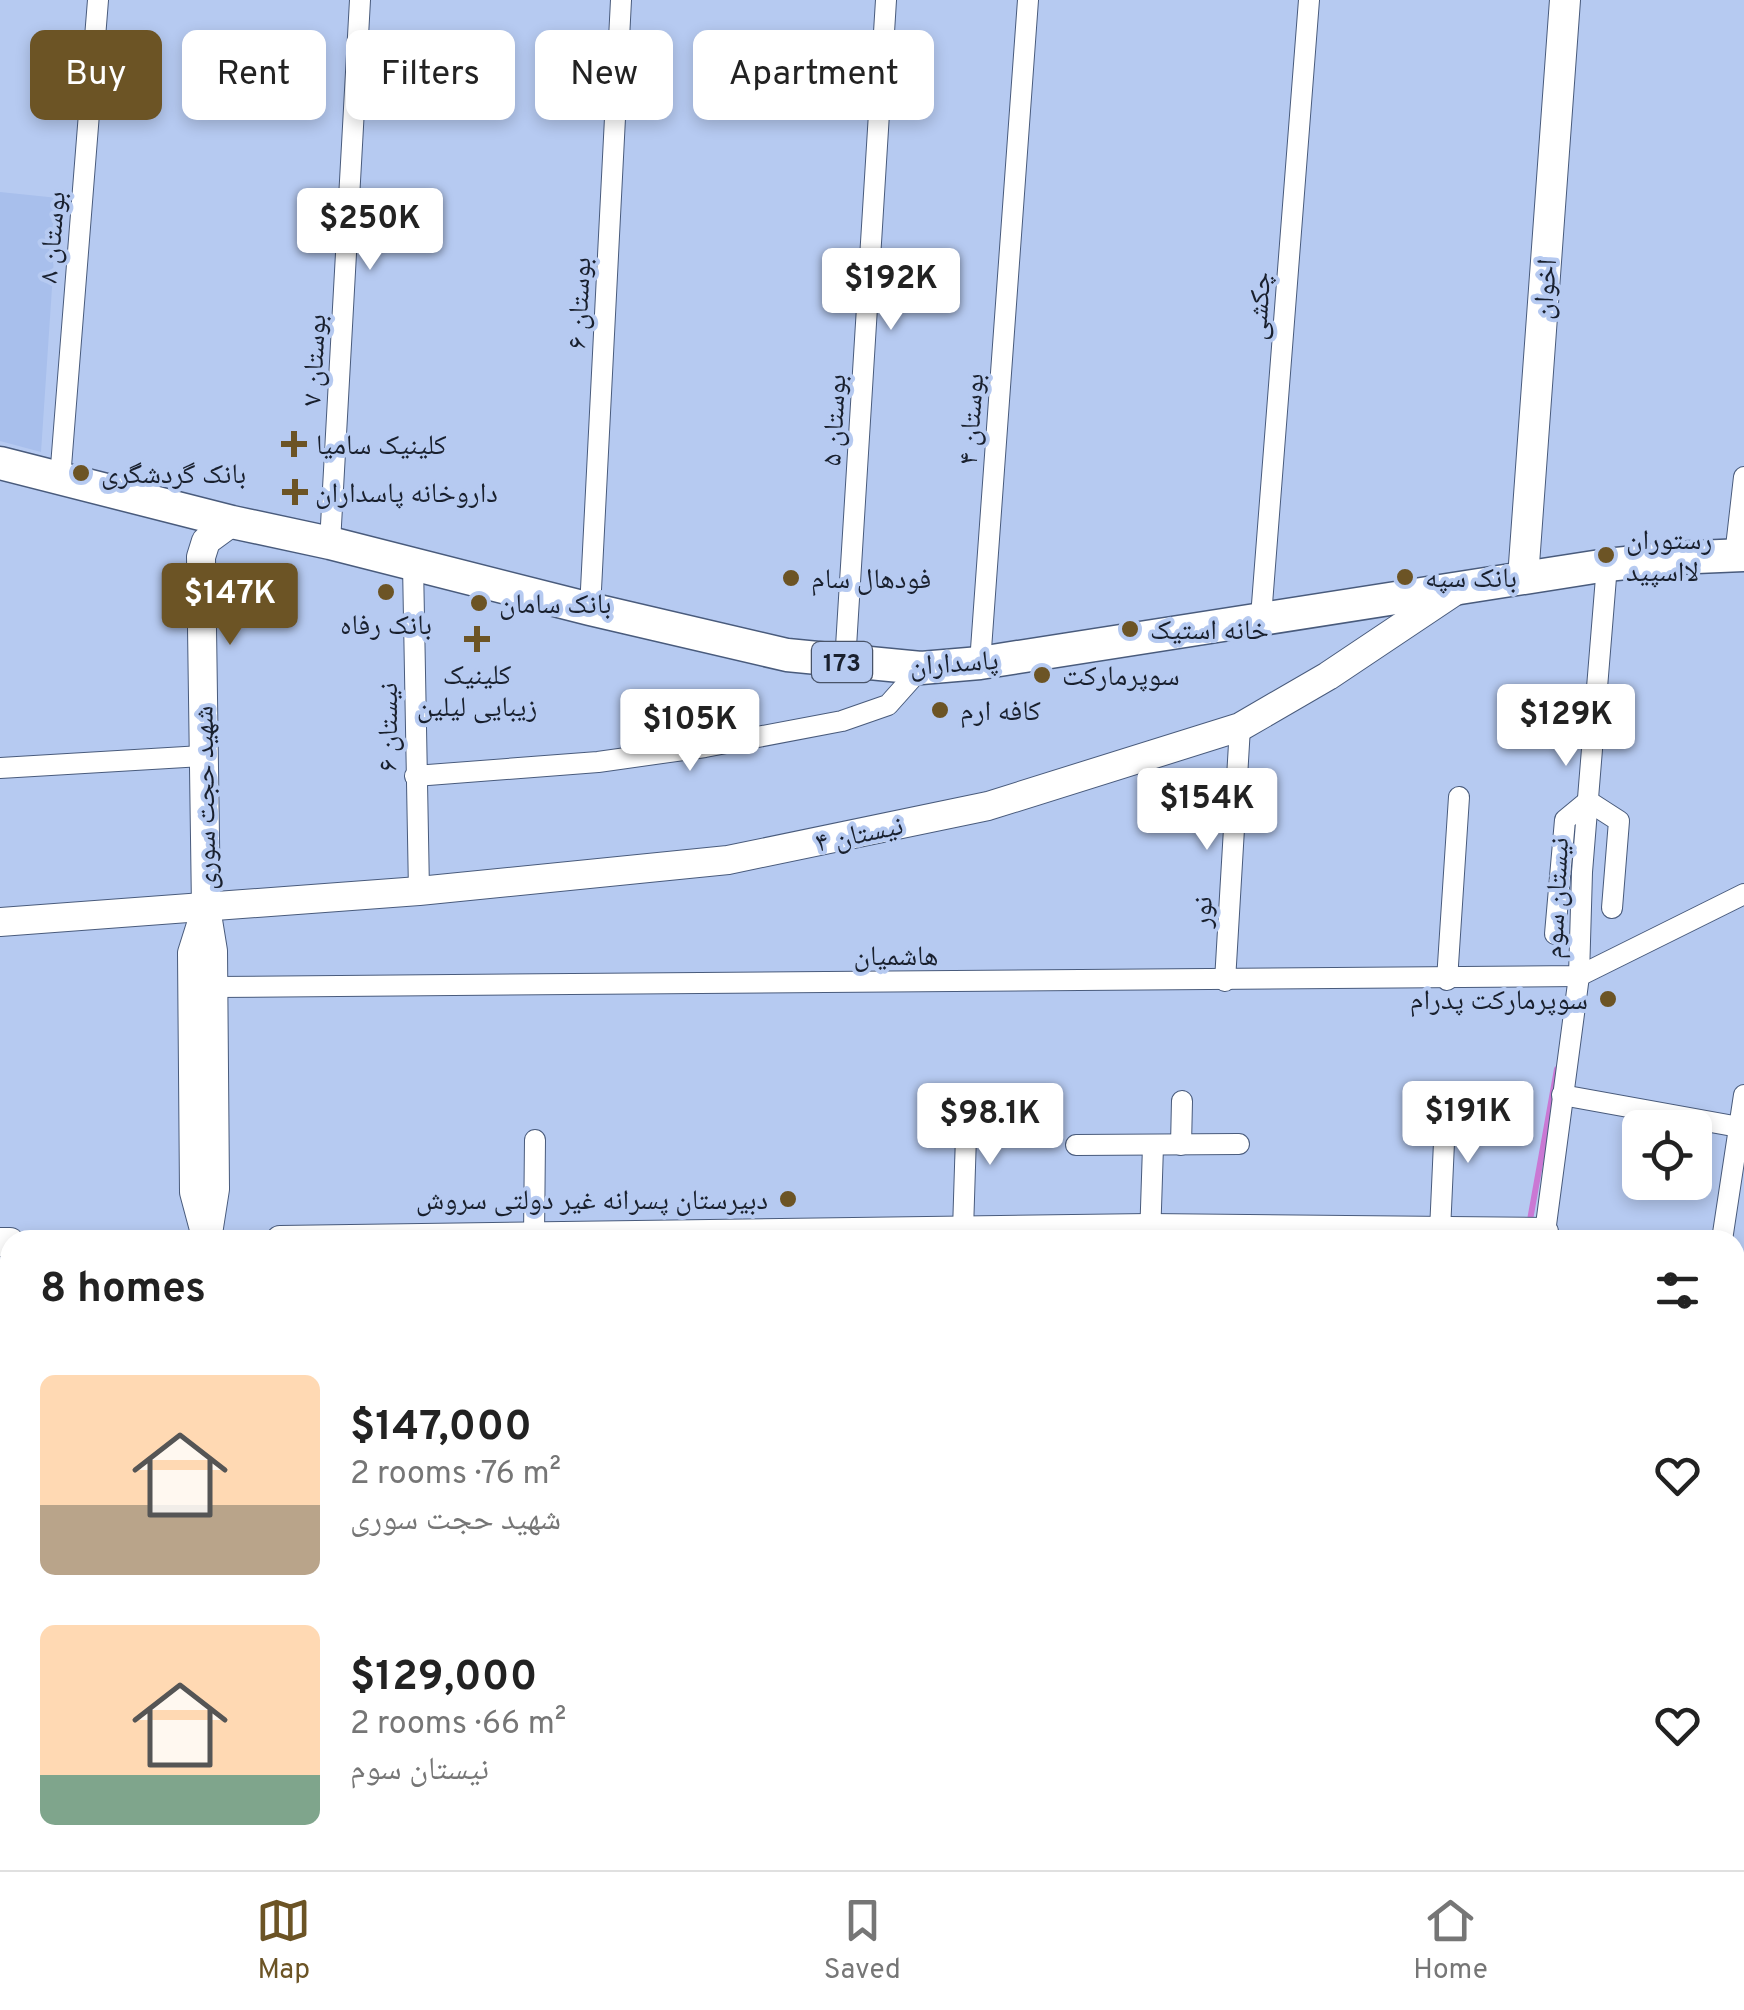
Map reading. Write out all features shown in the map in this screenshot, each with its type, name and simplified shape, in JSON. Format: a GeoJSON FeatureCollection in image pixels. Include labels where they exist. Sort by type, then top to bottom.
{"type":"FeatureCollection","features":[{"type":"Feature","properties":{"kind":"main road","name":"اخوان"},"geometry":{"type":"LineString","coordinates":[[1523,578],[1565,0]]}},
{"type":"Feature","properties":{"kind":"main road","name":"پاسداران"},"geometry":{"type":"LineString","coordinates":[[0,463],[787,654],[921,668],[980,663],[1261,616],[1607,565],[1740,556]]}},
{"type":"Feature","properties":{"kind":"street","name":"بوستان ۸"},"geometry":{"type":"LineString","coordinates":[[60,479],[98,0]]}},
{"type":"Feature","properties":{"kind":"street","name":"بوستان ۷"},"geometry":{"type":"LineString","coordinates":[[330,542],[360,0]]}},
{"type":"Feature","properties":{"kind":"street","name":"بوستان ۶"},"geometry":{"type":"LineString","coordinates":[[590,609],[621,0]]}},
{"type":"Feature","properties":{"kind":"street","name":"بوستان ۵"},"geometry":{"type":"LineString","coordinates":[[846,663],[886,0]]}},
{"type":"Feature","properties":{"kind":"street","name":"بوستان ۴"},"geometry":{"type":"LineString","coordinates":[[980,663],[1028,0]]}},
{"type":"Feature","properties":{"kind":"street","name":"چکشی"},"geometry":{"type":"LineString","coordinates":[[1261,616],[1310,0]]}},
{"type":"Feature","properties":{"kind":"street"},"geometry":{"type":"LineString","coordinates":[[1740,556],[1744,476]]}},
{"type":"Feature","properties":{"kind":"street","name":"شهید حجت سوری"},"geometry":{"type":"LineString","coordinates":[[209,1230],[215,1189],[214,951],[206,908],[201,557],[206,541],[232,522]]}},
{"type":"Feature","properties":{"kind":"street","name":"نیستان ۶"},"geometry":{"type":"LineString","coordinates":[[413,564],[419,891]]}},
{"type":"Feature","properties":{"kind":"street","name":"نیستان سوم"},"geometry":{"type":"LineString","coordinates":[[1545,1230],[1579,976],[1582,872],[1607,565]]}},
{"type":"Feature","properties":{"kind":"street","name":"نیستان ۴"},"geometry":{"type":"LineString","coordinates":[[0,922],[419,891],[728,860],[988,806],[1240,727],[1387,639],[1461,587]]}},
{"type":"Feature","properties":{"kind":"street"},"geometry":{"type":"LineString","coordinates":[[414,776],[598,762],[842,721],[888,705],[921,668]]}},
{"type":"Feature","properties":{"kind":"street","name":"نور"},"geometry":{"type":"LineString","coordinates":[[1225,981],[1240,727]]}},
{"type":"Feature","properties":{"kind":"street"},"geometry":{"type":"LineString","coordinates":[[0,768],[202,756]]}},
{"type":"Feature","properties":{"kind":"street"},"geometry":{"type":"LineString","coordinates":[[1446,980],[1459,798]]}},
{"type":"Feature","properties":{"kind":"street"},"geometry":{"type":"LineString","coordinates":[[1555,934],[1565,820],[1588,800],[1619,821],[1612,908]]}},
{"type":"Feature","properties":{"kind":"street"},"geometry":{"type":"LineString","coordinates":[[1579,976],[1744,894]]}},
{"type":"Feature","properties":{"kind":"street","name":"شهید حجت سوری"},"geometry":{"type":"LineString","coordinates":[[204,1230],[194,1192],[192,952],[206,908]]}},
{"type":"Feature","properties":{"kind":"street","name":"هاشمیان"},"geometry":{"type":"LineString","coordinates":[[213,987],[1579,976]]}},
{"type":"Feature","properties":{"kind":"street"},"geometry":{"type":"LineString","coordinates":[[1562,1094],[1742,1127]]}},
{"type":"Feature","properties":{"kind":"street"},"geometry":{"type":"LineString","coordinates":[[1724,1230],[1744,1095]]}},
{"type":"Feature","properties":{"kind":"street"},"geometry":{"type":"LineString","coordinates":[[1440,1230],[1446,1098]]}},
{"type":"Feature","properties":{"kind":"street"},"geometry":{"type":"LineString","coordinates":[[1181,1145],[1182,1101]]}},
{"type":"Feature","properties":{"kind":"street"},"geometry":{"type":"LineString","coordinates":[[963,1230],[967,1104]]}},
{"type":"Feature","properties":{"kind":"street"},"geometry":{"type":"LineString","coordinates":[[534,1230],[535,1140]]}},
{"type":"Feature","properties":{"kind":"street"},"geometry":{"type":"LineString","coordinates":[[1076,1145],[1239,1144]]}},
{"type":"Feature","properties":{"kind":"street"},"geometry":{"type":"LineString","coordinates":[[1150,1230],[1153,1146]]}},
{"type":"Feature","properties":{"kind":"shaded area"},"geometry":{"type":"Polygon","coordinates":[[[0,192],[58,198],[41,452],[0,441],[0,192]]]}},
{"type":"Feature","properties":{"kind":"waterway"},"geometry":{"type":"LineString","coordinates":[[1530,1220],[1557,1069]]}},
{"type":"Feature","properties":{"kind":"place","name":"کلینیک سامیا"},"geometry":{"type":"Point","coordinates":[294,444]}},
{"type":"Feature","properties":{"kind":"place","name":"بانک گردشگری"},"geometry":{"type":"Point","coordinates":[81,473]}},
{"type":"Feature","properties":{"kind":"place","name":"داروخانه پاسداران"},"geometry":{"type":"Point","coordinates":[295,492]}},
{"type":"Feature","properties":{"kind":"place","name":"رستوران لااسپید"},"geometry":{"type":"Point","coordinates":[1606,555]}},
{"type":"Feature","properties":{"kind":"place","name":"بانک سپه"},"geometry":{"type":"Point","coordinates":[1405,577]}},
{"type":"Feature","properties":{"kind":"place","name":"فودهال سام"},"geometry":{"type":"Point","coordinates":[791,578]}},
{"type":"Feature","properties":{"kind":"place","name":"بانک رفاه"},"geometry":{"type":"Point","coordinates":[386,592]}},
{"type":"Feature","properties":{"kind":"place","name":"بانک سامان"},"geometry":{"type":"Point","coordinates":[479,603]}},
{"type":"Feature","properties":{"kind":"place","name":"خانه استیک"},"geometry":{"type":"Point","coordinates":[1130,629]}},
{"type":"Feature","properties":{"kind":"place","name":"کلینیک زیبایی لیلین"},"geometry":{"type":"Point","coordinates":[477,639]}},
{"type":"Feature","properties":{"kind":"place","name":"سوپرمارکت"},"geometry":{"type":"Point","coordinates":[1042,675]}},
{"type":"Feature","properties":{"kind":"place","name":"کافه ارم"},"geometry":{"type":"Point","coordinates":[940,710]}},
{"type":"Feature","properties":{"kind":"place","name":"سوپرمارکت پدرام"},"geometry":{"type":"Point","coordinates":[1608,999]}},
{"type":"Feature","properties":{"kind":"place","name":"دبیرستان پسرانه غیر دولتی سروش"},"geometry":{"type":"Point","coordinates":[788,1199]}}]}
